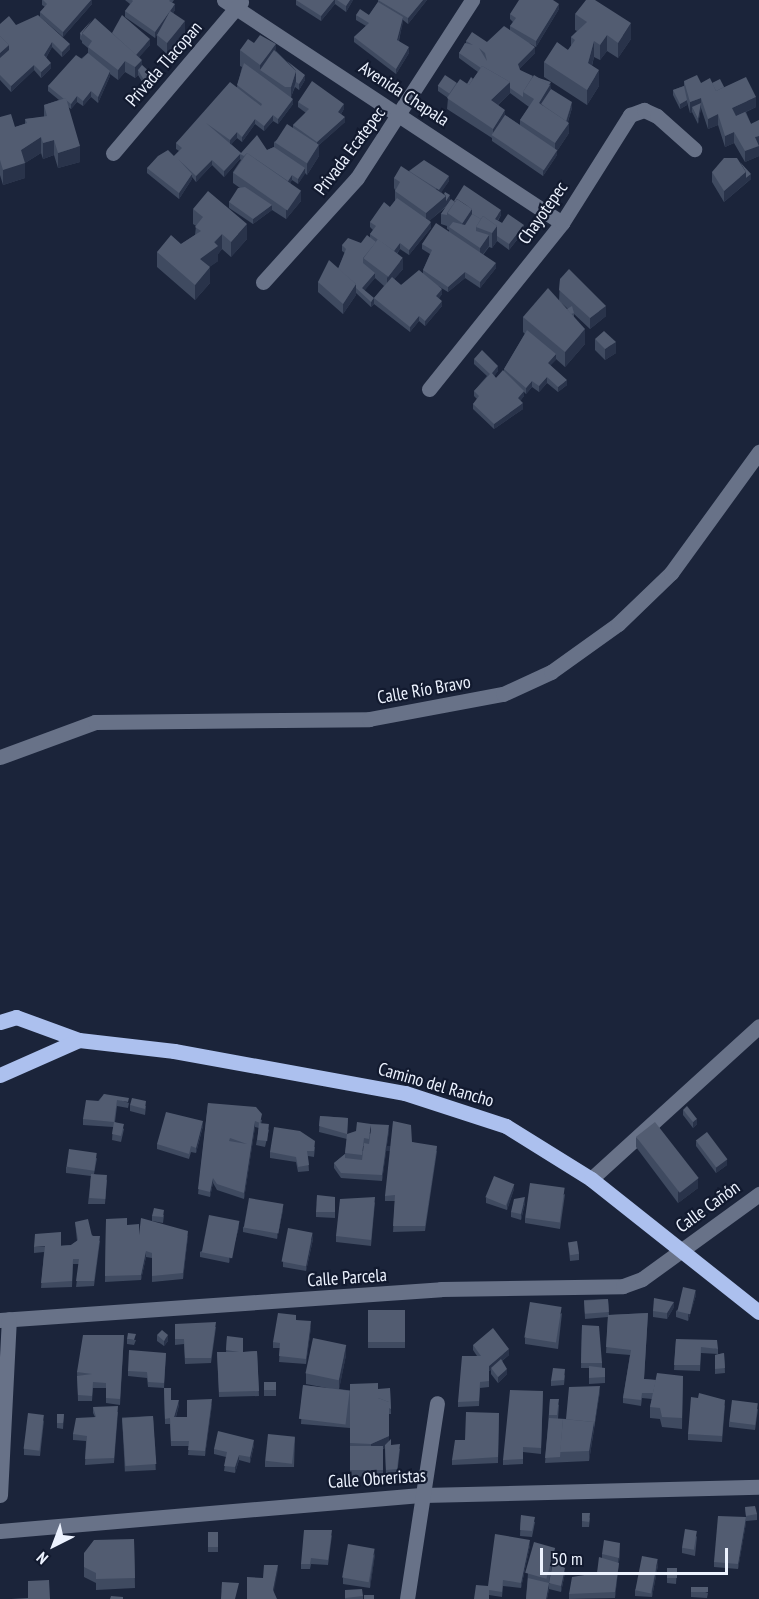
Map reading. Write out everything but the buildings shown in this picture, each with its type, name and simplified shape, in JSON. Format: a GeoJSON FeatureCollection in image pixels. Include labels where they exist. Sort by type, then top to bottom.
{"type":"FeatureCollection","features":[{"type":"Feature","properties":{"kind":"main road","name":"Camino del Rancho"},"geometry":{"type":"LineString","coordinates":[[0,1022],[16,1017],[79,1040],[174,1051],[405,1093],[506,1126],[591,1179],[679,1252],[759,1312]]}},
{"type":"Feature","properties":{"kind":"main road"},"geometry":{"type":"LineString","coordinates":[[0,1075],[79,1040]]}},
{"type":"Feature","properties":{"kind":"street","name":"Privada Ecatepec"},"geometry":{"type":"LineString","coordinates":[[263,282],[337,202],[401,115],[472,0]]}},
{"type":"Feature","properties":{"kind":"street","name":"Avenida Chapala"},"geometry":{"type":"LineString","coordinates":[[235,3],[562,223]]}},
{"type":"Feature","properties":{"kind":"street","name":"Privada Tlacopan"},"geometry":{"type":"LineString","coordinates":[[113,153],[235,3]]}},
{"type":"Feature","properties":{"kind":"street","name":"Chayotepec"},"geometry":{"type":"LineString","coordinates":[[429,389],[562,223],[630,115],[644,110],[657,116],[694,149]]}},
{"type":"Feature","properties":{"kind":"street","name":"Calle Río Bravo"},"geometry":{"type":"LineString","coordinates":[[0,757],[95,722],[369,719],[503,694],[551,672],[626,617],[671,573],[759,452]]}},
{"type":"Feature","properties":{"kind":"street"},"geometry":{"type":"LineString","coordinates":[[591,1179],[759,1026]]}},
{"type":"Feature","properties":{"kind":"street","name":"Calle Cañón"},"geometry":{"type":"LineString","coordinates":[[679,1252],[759,1194]]}},
{"type":"Feature","properties":{"kind":"street","name":"Calle Parcela"},"geometry":{"type":"LineString","coordinates":[[4,1320],[441,1289],[622,1286],[679,1252]]}},
{"type":"Feature","properties":{"kind":"street"},"geometry":{"type":"LineString","coordinates":[[0,1495],[4,1320]]}},
{"type":"Feature","properties":{"kind":"street"},"geometry":{"type":"LineString","coordinates":[[407,1599],[437,1403]]}},
{"type":"Feature","properties":{"kind":"street","name":"Calle Obreristas"},"geometry":{"type":"LineString","coordinates":[[0,1531],[423,1495],[759,1487]]}}]}
